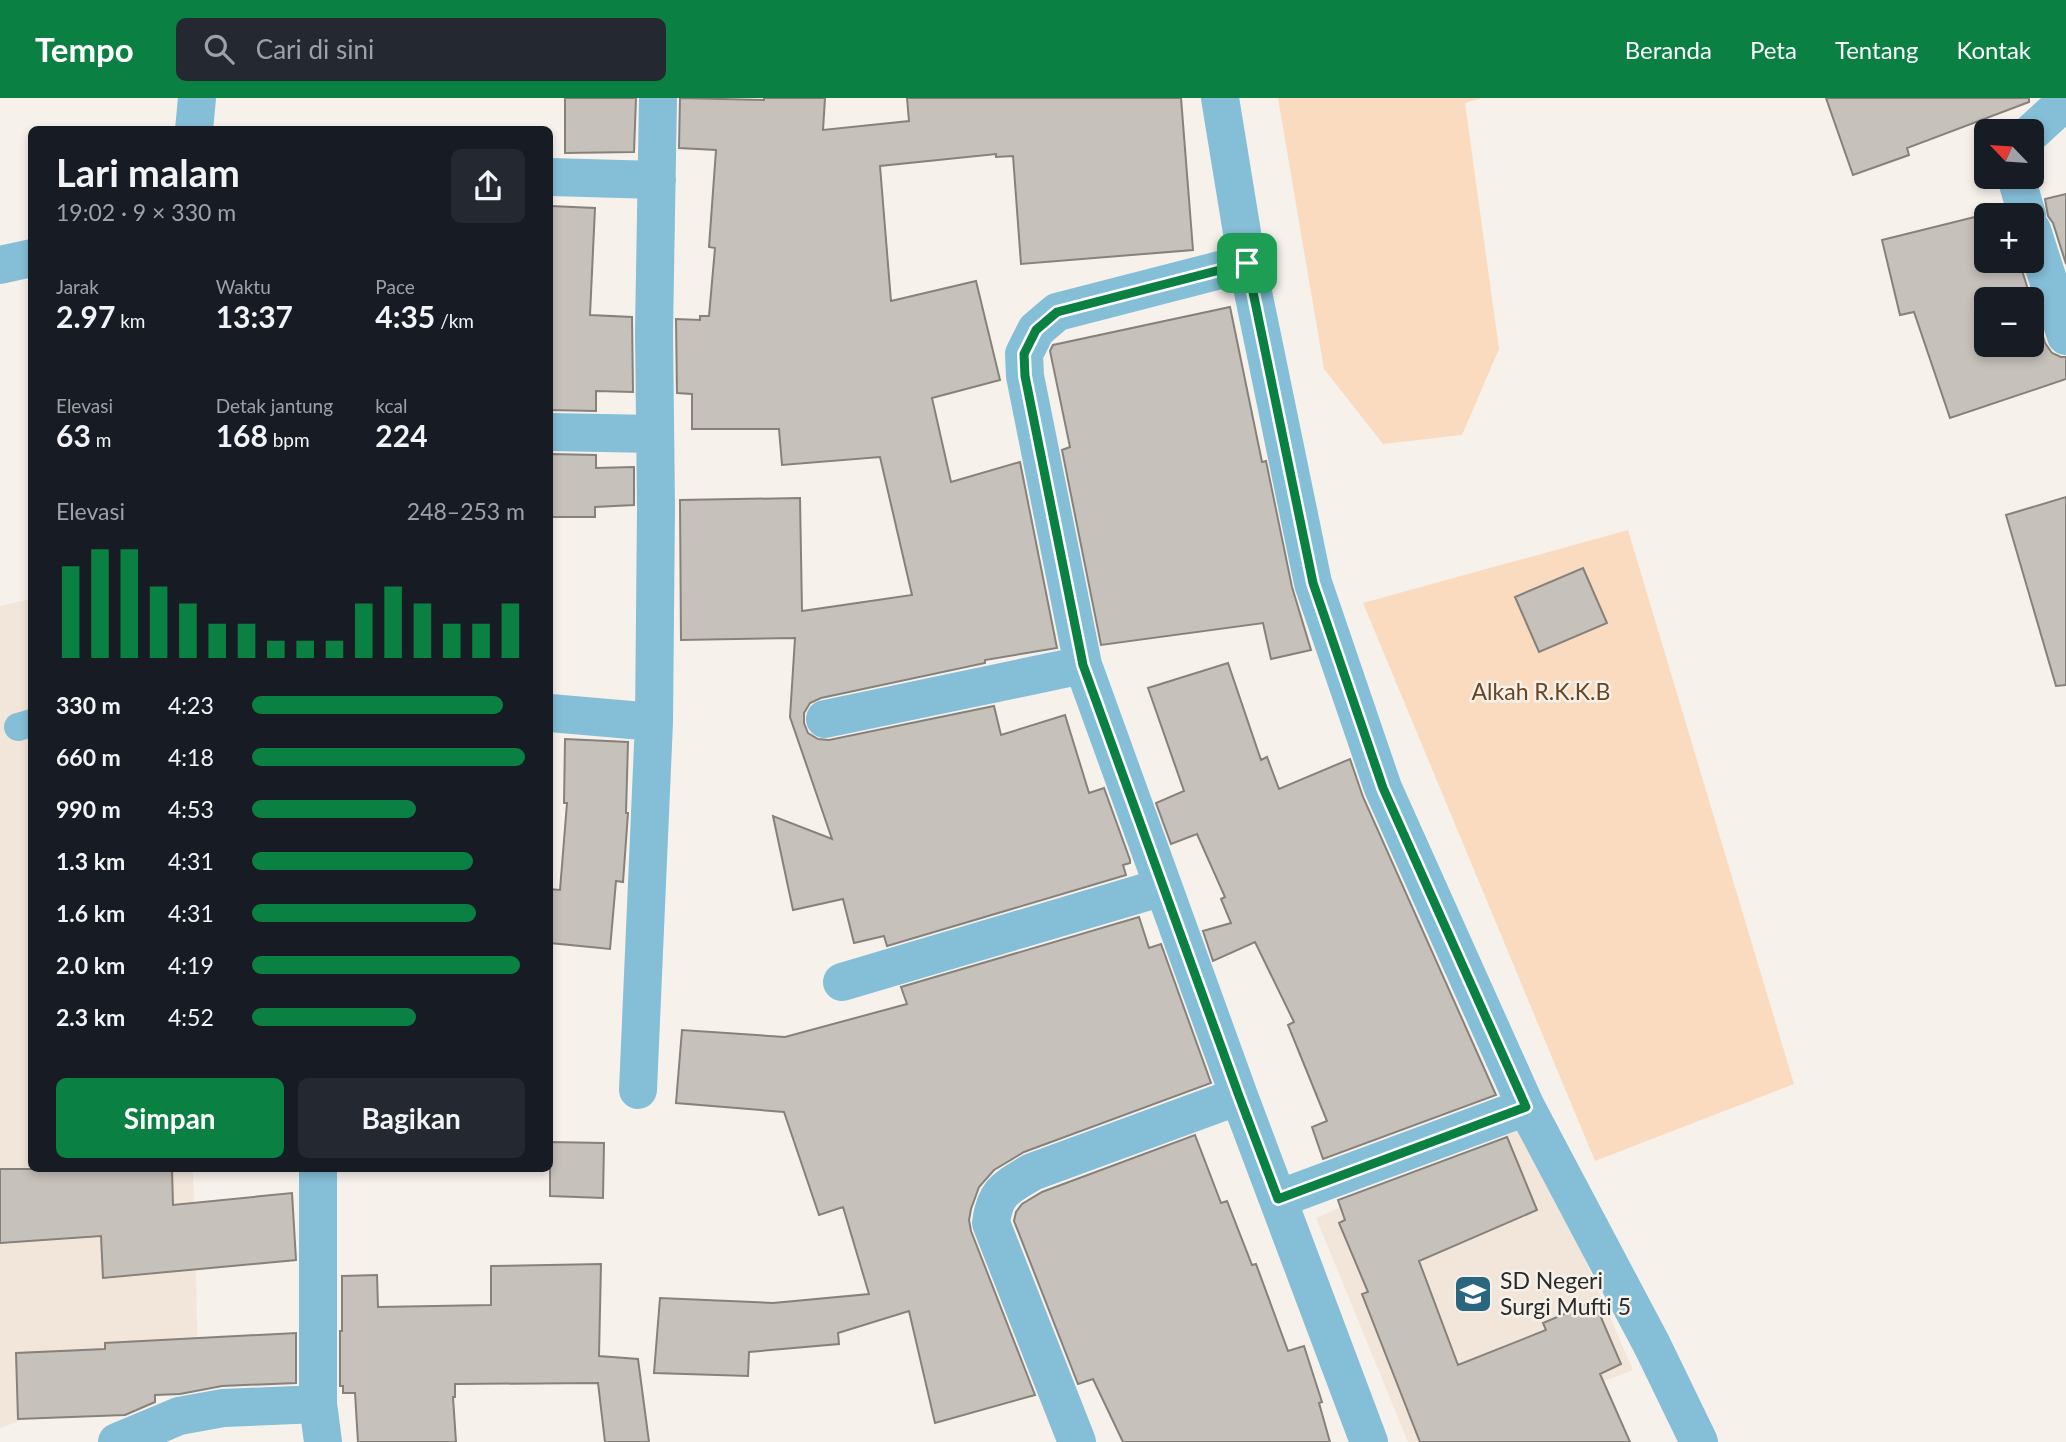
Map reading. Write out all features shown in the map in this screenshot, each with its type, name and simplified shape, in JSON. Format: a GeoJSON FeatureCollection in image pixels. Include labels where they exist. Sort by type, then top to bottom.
{"type":"FeatureCollection","features":[{"type":"Feature","properties":{"kind":"street"},"geometry":{"type":"LineString","coordinates":[[194,126],[197,98]]}},
{"type":"Feature","properties":{"kind":"street"},"geometry":{"type":"LineString","coordinates":[[638,1090],[654,722],[658,98]]}},
{"type":"Feature","properties":{"kind":"street"},"geometry":{"type":"LineString","coordinates":[[1220,98],[1247,263],[1313,583],[1383,788],[1526,1107],[1652,1345],[1699,1442]]}},
{"type":"Feature","properties":{"kind":"street"},"geometry":{"type":"LineString","coordinates":[[2044,121],[2066,101]]}},
{"type":"Feature","properties":{"kind":"street"},"geometry":{"type":"LineString","coordinates":[[553,177],[657,180]]}},
{"type":"Feature","properties":{"kind":"street"},"geometry":{"type":"LineString","coordinates":[[0,265],[28,259]]}},
{"type":"Feature","properties":{"kind":"street"},"geometry":{"type":"LineString","coordinates":[[1247,263],[1057,312],[1036,330],[1024,354],[1025,376],[1083,665],[1239,1096],[1369,1442]]}},
{"type":"Feature","properties":{"kind":"street"},"geometry":{"type":"LineString","coordinates":[[2044,267],[2066,335]]}},
{"type":"Feature","properties":{"kind":"street"},"geometry":{"type":"LineString","coordinates":[[553,432],[655,434]]}},
{"type":"Feature","properties":{"kind":"street"},"geometry":{"type":"LineString","coordinates":[[825,719],[1083,665]]}},
{"type":"Feature","properties":{"kind":"street"},"geometry":{"type":"LineString","coordinates":[[553,713],[654,722]]}},
{"type":"Feature","properties":{"kind":"street"},"geometry":{"type":"LineString","coordinates":[[842,982],[1163,887]]}},
{"type":"Feature","properties":{"kind":"street"},"geometry":{"type":"LineString","coordinates":[[1077,1442],[991,1223],[994,1203],[1009,1186],[1032,1172],[1239,1096]]}},
{"type":"Feature","properties":{"kind":"street"},"geometry":{"type":"LineString","coordinates":[[1278,1199],[1526,1107]]}},
{"type":"Feature","properties":{"kind":"street"},"geometry":{"type":"LineString","coordinates":[[318,1172],[318,1404],[323,1442]]}},
{"type":"Feature","properties":{"kind":"street"},"geometry":{"type":"LineString","coordinates":[[117,1442],[179,1416],[223,1408],[318,1404]]}},
{"type":"Feature","properties":{"kind":"shaded area"},"geometry":{"type":"Polygon","coordinates":[[[28,600],[28,1172],[193,1172],[198,1355],[0,1428],[0,606],[28,600]]]}},
{"type":"Feature","properties":{"kind":"shaded area","name":"SD Negeri Surgi Mufti 5"},"geometry":{"type":"Polygon","coordinates":[[[1527,1126],[1633,1370],[1444,1442],[1408,1442],[1316,1218],[1527,1126]]]}},
{"type":"Feature","properties":{"kind":"green space"},"geometry":{"type":"Polygon","coordinates":[[[1278,98],[1482,98],[1465,103],[1499,349],[1462,435],[1383,444],[1324,369],[1278,98]]]}},
{"type":"Feature","properties":{"kind":"green space","name":"Alkah R.K.K.B"},"geometry":{"type":"Polygon","coordinates":[[[1628,530],[1794,1084],[1595,1161],[1363,603],[1628,530]]]}},
{"type":"Feature","properties":{"kind":"building"},"geometry":{"type":"Polygon","coordinates":[[[565,98],[636,98],[634,152],[565,153],[565,98]]]}},
{"type":"Feature","properties":{"kind":"building"},"geometry":{"type":"Polygon","coordinates":[[[680,98],[825,98],[823,130],[909,121],[907,98],[1181,98],[1193,250],[1021,264],[1013,156],[996,157],[996,154],[880,166],[891,301],[976,281],[1000,380],[932,398],[951,482],[1020,462],[1057,648],[985,660],[985,663],[821,698],[810,703],[804,713],[808,733],[818,739],[829,740],[994,706],[1001,735],[1065,715],[1089,793],[1104,788],[1130,860],[1130,863],[1123,865],[1126,875],[887,946],[884,936],[854,943],[843,899],[793,910],[773,816],[832,839],[790,717],[795,638],[681,640],[680,500],[800,498],[802,611],[912,595],[880,457],[782,465],[779,429],[692,429],[692,394],[677,393],[676,319],[700,320],[700,316],[709,316],[715,248],[709,247],[716,150],[679,148],[680,98]]]}},
{"type":"Feature","properties":{"kind":"building"},"geometry":{"type":"Polygon","coordinates":[[[1826,98],[2029,98],[2029,102],[1984,119],[1974,119],[1974,123],[1907,148],[1909,155],[1853,175],[1826,98]]]}},
{"type":"Feature","properties":{"kind":"building"},"geometry":{"type":"Polygon","coordinates":[[[2066,194],[2066,264],[2053,223],[2048,216],[2045,199],[2066,194]]]}},
{"type":"Feature","properties":{"kind":"building"},"geometry":{"type":"Polygon","coordinates":[[[553,206],[595,208],[590,315],[632,317],[633,392],[596,391],[596,411],[553,410],[553,206]]]}},
{"type":"Feature","properties":{"kind":"building"},"geometry":{"type":"Polygon","coordinates":[[[1974,217],[1974,273],[2023,273],[2027,287],[1974,287],[1974,357],[2044,357],[2044,340],[2052,353],[2066,357],[2066,379],[1950,418],[1914,312],[1900,315],[1882,240],[1974,217]]]}},
{"type":"Feature","properties":{"kind":"building"},"geometry":{"type":"Polygon","coordinates":[[[1230,307],[1262,462],[1266,461],[1292,587],[1311,650],[1271,659],[1263,623],[1101,645],[1062,450],[1070,447],[1050,351],[1053,345],[1230,307]]]}},
{"type":"Feature","properties":{"kind":"building"},"geometry":{"type":"Polygon","coordinates":[[[553,454],[596,455],[596,468],[634,467],[634,505],[595,507],[595,517],[553,517],[553,454]]]}},
{"type":"Feature","properties":{"kind":"building"},"geometry":{"type":"Polygon","coordinates":[[[2066,497],[2066,685],[2056,686],[2006,515],[2066,497]]]}},
{"type":"Feature","properties":{"kind":"building"},"geometry":{"type":"Polygon","coordinates":[[[1583,568],[1607,623],[1539,652],[1515,597],[1583,568]]]}},
{"type":"Feature","properties":{"kind":"building"},"geometry":{"type":"Polygon","coordinates":[[[1228,663],[1261,760],[1267,757],[1279,789],[1350,759],[1363,797],[1496,1095],[1323,1159],[1312,1127],[1327,1121],[1288,1025],[1294,1022],[1255,942],[1213,961],[1203,931],[1231,923],[1221,899],[1225,897],[1197,834],[1171,844],[1156,803],[1184,791],[1148,688],[1228,663]]]}},
{"type":"Feature","properties":{"kind":"building"},"geometry":{"type":"Polygon","coordinates":[[[565,739],[628,742],[628,813],[623,882],[616,881],[610,949],[553,943],[553,889],[560,890],[567,803],[564,803],[565,739]]]}},
{"type":"Feature","properties":{"kind":"building"},"geometry":{"type":"Polygon","coordinates":[[[1139,917],[1149,948],[1161,944],[1211,1083],[1024,1152],[994,1170],[979,1187],[969,1220],[971,1231],[1035,1395],[935,1423],[909,1311],[838,1333],[839,1344],[749,1352],[748,1376],[654,1373],[660,1298],[773,1303],[869,1294],[843,1207],[819,1215],[784,1112],[676,1103],[682,1030],[785,1037],[907,1004],[901,987],[1139,917]]]}},
{"type":"Feature","properties":{"kind":"building"},"geometry":{"type":"Polygon","coordinates":[[[1195,1135],[1221,1203],[1227,1201],[1252,1265],[1256,1264],[1288,1351],[1304,1346],[1322,1402],[1319,1403],[1330,1442],[1123,1442],[1093,1379],[1078,1384],[1014,1221],[1016,1212],[1022,1204],[1042,1192],[1195,1135]]]}},
{"type":"Feature","properties":{"kind":"building","name":"SD Negeri Surgi Mufti 5"},"geometry":{"type":"Polygon","coordinates":[[[1507,1137],[1537,1210],[1419,1261],[1458,1365],[1546,1330],[1543,1323],[1594,1301],[1621,1364],[1600,1374],[1630,1442],[1420,1442],[1362,1294],[1368,1292],[1339,1223],[1345,1220],[1338,1200],[1507,1137]]]}},
{"type":"Feature","properties":{"kind":"building"},"geometry":{"type":"Polygon","coordinates":[[[553,1142],[604,1143],[603,1198],[550,1196],[553,1142]]]}},
{"type":"Feature","properties":{"kind":"building"},"geometry":{"type":"Polygon","coordinates":[[[0,1169],[28,1169],[28,1172],[172,1172],[173,1205],[292,1193],[296,1260],[103,1278],[101,1236],[0,1243],[0,1169]]]}},
{"type":"Feature","properties":{"kind":"building"},"geometry":{"type":"Polygon","coordinates":[[[601,1264],[599,1356],[638,1359],[649,1442],[605,1442],[598,1383],[455,1384],[453,1397],[456,1442],[358,1442],[355,1393],[343,1393],[343,1386],[340,1386],[342,1276],[377,1275],[378,1307],[491,1305],[491,1266],[601,1264]]]}},
{"type":"Feature","properties":{"kind":"building"},"geometry":{"type":"Polygon","coordinates":[[[296,1333],[296,1383],[222,1386],[180,1394],[155,1395],[155,1402],[125,1415],[18,1419],[16,1353],[105,1349],[105,1343],[296,1333]]]}},
{"type":"Feature","properties":{"kind":"place","name":"SD Negeri Surgi Mufti 5"},"geometry":{"type":"Point","coordinates":[1473,1294]}},
{"type":"Feature","properties":{"kind":"route"},"geometry":{"type":"LineString","coordinates":[[1247,263],[1313,583],[1383,788],[1526,1107],[1278,1199],[1083,665],[1025,376],[1024,354],[1036,330],[1057,312],[1247,263]]}}]}
